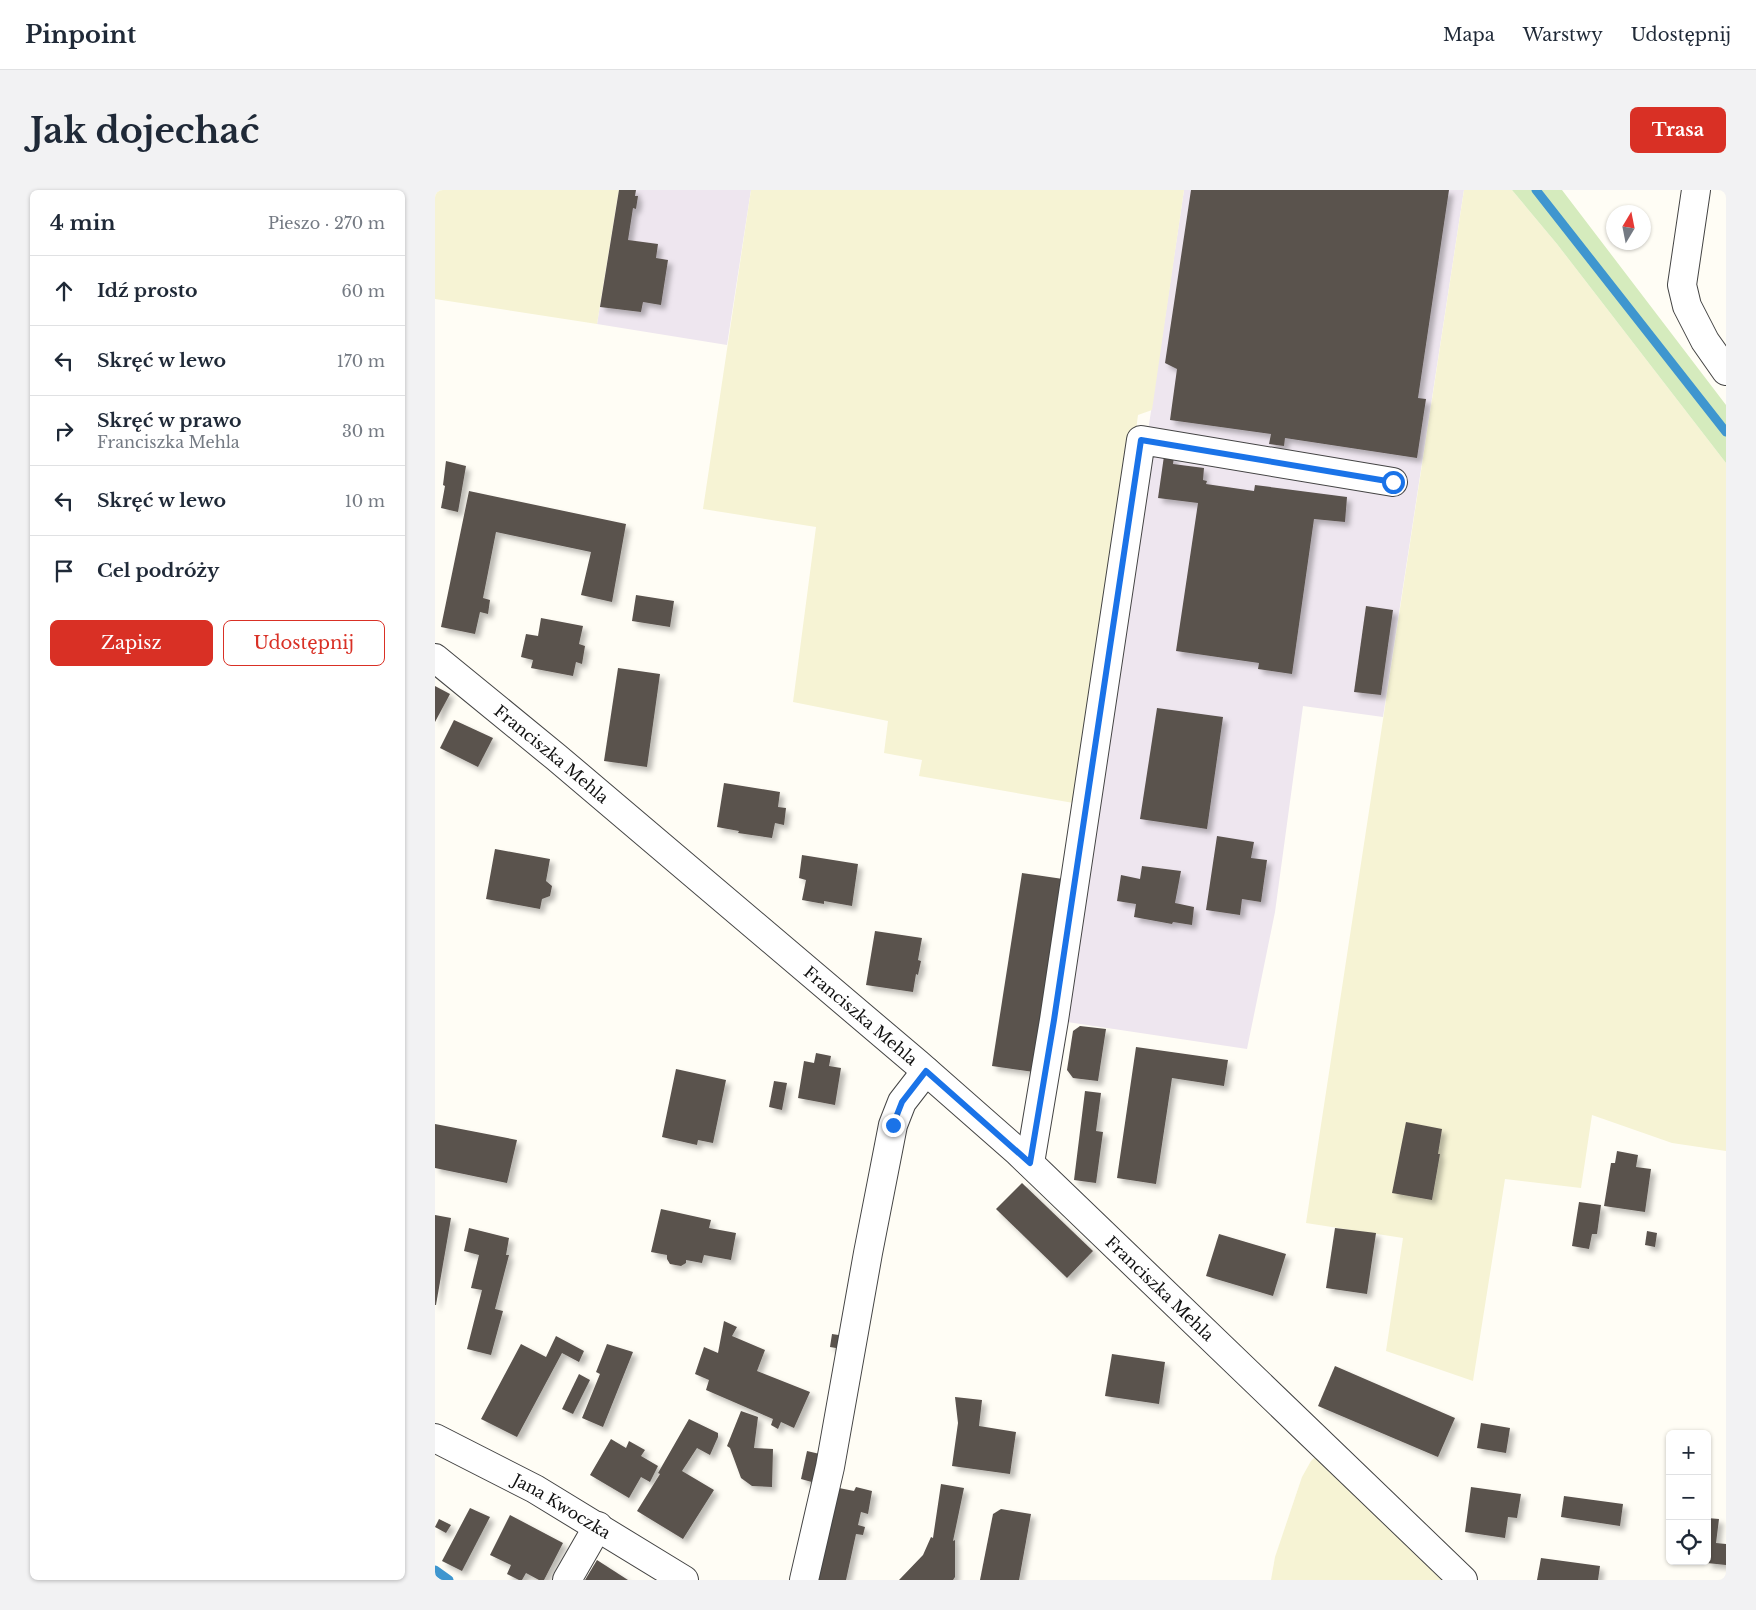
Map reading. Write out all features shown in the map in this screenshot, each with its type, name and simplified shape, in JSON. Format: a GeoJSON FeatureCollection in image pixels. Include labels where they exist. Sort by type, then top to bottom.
{"type":"FeatureCollection","features":[{"type":"Feature","properties":{"kind":"street"},"geometry":{"type":"LineString","coordinates":[[1696,190],[1682,285],[1687,306],[1705,341],[1726,371]]}},
{"type":"Feature","properties":{"kind":"street"},"geometry":{"type":"LineString","coordinates":[[1030,1163],[1141,440],[1393,482]]}},
{"type":"Feature","properties":{"kind":"street","name":"Franciszka Mehla"},"geometry":{"type":"LineString","coordinates":[[435,658],[556,757],[926,1071],[1030,1163],[1463,1580]]}},
{"type":"Feature","properties":{"kind":"street"},"geometry":{"type":"LineString","coordinates":[[804,1580],[829,1467],[893,1125],[902,1102],[926,1071]]}},
{"type":"Feature","properties":{"kind":"street","name":"Jana Kwoczka"},"geometry":{"type":"LineString","coordinates":[[435,1438],[535,1489],[599,1526],[684,1580]]}},
{"type":"Feature","properties":{"kind":"street"},"geometry":{"type":"LineString","coordinates":[[567,1580],[599,1526]]}},
{"type":"Feature","properties":{"kind":"shaded area"},"geometry":{"type":"Polygon","coordinates":[[[435,190],[619,190],[597,324],[435,299],[435,190]]]}},
{"type":"Feature","properties":{"kind":"shaded area"},"geometry":{"type":"Polygon","coordinates":[[[619,190],[751,190],[727,345],[597,324],[619,190]]]}},
{"type":"Feature","properties":{"kind":"shaded area"},"geometry":{"type":"Polygon","coordinates":[[[751,190],[1184,190],[1152,410],[1138,415],[1085,805],[919,776],[922,760],[884,753],[888,721],[793,702],[816,527],[703,509],[751,190]]]}},
{"type":"Feature","properties":{"kind":"shaded area"},"geometry":{"type":"Polygon","coordinates":[[[1184,190],[1464,190],[1383,717],[1303,706],[1275,912],[1247,1049],[1054,1020],[1137,505],[1184,190]]]}},
{"type":"Feature","properties":{"kind":"shaded area"},"geometry":{"type":"Polygon","coordinates":[[[1464,190],[1512,190],[1557,244],[1726,463],[1726,1151],[1672,1143],[1592,1115],[1581,1188],[1505,1179],[1473,1381],[1386,1351],[1403,1238],[1306,1223],[1464,190]]]}},
{"type":"Feature","properties":{"kind":"shaded area"},"geometry":{"type":"Polygon","coordinates":[[[1326,1447],[1463,1580],[1271,1580],[1275,1557],[1302,1477],[1311,1461],[1326,1447]]]}},
{"type":"Feature","properties":{"kind":"green space"},"geometry":{"type":"Polygon","coordinates":[[[1512,190],[1562,190],[1726,405],[1726,463],[1557,244],[1512,190]]]}},
{"type":"Feature","properties":{"kind":"building"},"geometry":{"type":"Polygon","coordinates":[[[619,190],[636,190],[635,196],[638,196],[636,209],[633,208],[628,240],[658,244],[656,258],[668,260],[661,305],[643,302],[641,312],[600,307],[619,190]]]}},
{"type":"Feature","properties":{"kind":"building"},"geometry":{"type":"Polygon","coordinates":[[[1191,190],[1449,190],[1418,398],[1426,399],[1417,458],[1285,438],[1284,446],[1269,444],[1271,434],[1170,420],[1177,369],[1165,363],[1191,190]]]}},
{"type":"Feature","properties":{"kind":"building"},"geometry":{"type":"Polygon","coordinates":[[[1164,456],[1174,457],[1173,464],[1204,468],[1203,480],[1207,481],[1206,484],[1254,491],[1255,485],[1347,497],[1345,522],[1314,519],[1292,674],[1258,669],[1259,663],[1176,651],[1198,503],[1158,498],[1164,456]]]}},
{"type":"Feature","properties":{"kind":"building"},"geometry":{"type":"Polygon","coordinates":[[[446,461],[466,466],[458,512],[441,508],[445,486],[443,485],[446,461]]]}},
{"type":"Feature","properties":{"kind":"building"},"geometry":{"type":"Polygon","coordinates":[[[469,491],[626,524],[612,602],[581,595],[591,552],[496,532],[483,598],[490,600],[488,614],[480,612],[475,634],[441,627],[469,491]]]}},
{"type":"Feature","properties":{"kind":"building"},"geometry":{"type":"Polygon","coordinates":[[[636,595],[674,601],[670,627],[632,621],[636,595]]]}},
{"type":"Feature","properties":{"kind":"building"},"geometry":{"type":"Polygon","coordinates":[[[1366,606],[1393,610],[1381,695],[1354,692],[1366,606]]]}},
{"type":"Feature","properties":{"kind":"building"},"geometry":{"type":"Polygon","coordinates":[[[541,618],[583,626],[579,644],[585,646],[582,664],[576,662],[573,676],[531,668],[533,660],[521,657],[526,634],[538,636],[541,618]]]}},
{"type":"Feature","properties":{"kind":"building"},"geometry":{"type":"Polygon","coordinates":[[[618,668],[660,674],[647,767],[604,761],[618,668]]]}},
{"type":"Feature","properties":{"kind":"building"},"geometry":{"type":"Polygon","coordinates":[[[435,686],[450,694],[435,722],[435,686]]]}},
{"type":"Feature","properties":{"kind":"building"},"geometry":{"type":"Polygon","coordinates":[[[1157,708],[1223,717],[1207,829],[1140,819],[1157,708]]]}},
{"type":"Feature","properties":{"kind":"building"},"geometry":{"type":"Polygon","coordinates":[[[454,720],[493,738],[478,767],[440,748],[454,720]]]}},
{"type":"Feature","properties":{"kind":"building"},"geometry":{"type":"Polygon","coordinates":[[[724,783],[780,792],[778,807],[786,808],[784,825],[775,823],[772,838],[738,833],[739,831],[717,827],[724,783]]]}},
{"type":"Feature","properties":{"kind":"building"},"geometry":{"type":"Polygon","coordinates":[[[1217,836],[1254,842],[1251,858],[1267,860],[1261,902],[1242,899],[1240,915],[1206,910],[1217,836]]]}},
{"type":"Feature","properties":{"kind":"building"},"geometry":{"type":"Polygon","coordinates":[[[495,849],[550,859],[546,881],[552,886],[550,896],[542,899],[540,909],[486,899],[495,849]]]}},
{"type":"Feature","properties":{"kind":"building"},"geometry":{"type":"Polygon","coordinates":[[[802,855],[858,864],[852,906],[824,901],[824,904],[802,900],[806,880],[799,878],[802,855]]]}},
{"type":"Feature","properties":{"kind":"building"},"geometry":{"type":"Polygon","coordinates":[[[1142,866],[1181,871],[1175,903],[1194,907],[1192,925],[1173,922],[1172,924],[1134,917],[1136,904],[1117,901],[1121,875],[1140,879],[1142,866]]]}},
{"type":"Feature","properties":{"kind":"building"},"geometry":{"type":"Polygon","coordinates":[[[1022,873],[1063,879],[1034,1072],[992,1066],[1022,873]]]}},
{"type":"Feature","properties":{"kind":"building"},"geometry":{"type":"Polygon","coordinates":[[[875,931],[922,938],[918,960],[921,961],[918,975],[916,974],[913,992],[866,985],[875,931]]]}},
{"type":"Feature","properties":{"kind":"building"},"geometry":{"type":"Polygon","coordinates":[[[1080,1026],[1106,1029],[1098,1081],[1073,1078],[1067,1070],[1073,1031],[1080,1026]]]}},
{"type":"Feature","properties":{"kind":"building"},"geometry":{"type":"Polygon","coordinates":[[[1136,1047],[1228,1060],[1224,1086],[1172,1078],[1156,1184],[1117,1178],[1136,1047]]]}},
{"type":"Feature","properties":{"kind":"building"},"geometry":{"type":"Polygon","coordinates":[[[816,1053],[831,1056],[829,1066],[841,1068],[835,1105],[798,1098],[804,1061],[814,1063],[816,1053]]]}},
{"type":"Feature","properties":{"kind":"building"},"geometry":{"type":"Polygon","coordinates":[[[676,1069],[726,1080],[713,1143],[698,1140],[697,1145],[662,1137],[676,1069]]]}},
{"type":"Feature","properties":{"kind":"building"},"geometry":{"type":"Polygon","coordinates":[[[774,1081],[787,1083],[782,1110],[769,1107],[774,1081]]]}},
{"type":"Feature","properties":{"kind":"building"},"geometry":{"type":"Polygon","coordinates":[[[1085,1091],[1101,1093],[1096,1131],[1103,1132],[1096,1183],[1074,1180],[1085,1091]]]}},
{"type":"Feature","properties":{"kind":"building"},"geometry":{"type":"Polygon","coordinates":[[[1406,1122],[1442,1129],[1438,1154],[1440,1154],[1432,1200],[1392,1193],[1406,1122]]]}},
{"type":"Feature","properties":{"kind":"building"},"geometry":{"type":"Polygon","coordinates":[[[435,1124],[517,1140],[507,1183],[435,1168],[435,1124]]]}},
{"type":"Feature","properties":{"kind":"building"},"geometry":{"type":"Polygon","coordinates":[[[1617,1151],[1638,1155],[1636,1167],[1651,1169],[1645,1212],[1604,1206],[1611,1163],[1615,1163],[1617,1151]]]}},
{"type":"Feature","properties":{"kind":"building"},"geometry":{"type":"Polygon","coordinates":[[[1022,1183],[1093,1251],[1067,1278],[996,1209],[1022,1183]]]}},
{"type":"Feature","properties":{"kind":"building"},"geometry":{"type":"Polygon","coordinates":[[[1579,1202],[1601,1205],[1597,1234],[1592,1234],[1589,1249],[1572,1246],[1579,1202]]]}},
{"type":"Feature","properties":{"kind":"building"},"geometry":{"type":"Polygon","coordinates":[[[661,1209],[711,1220],[709,1228],[736,1233],[731,1260],[704,1255],[702,1263],[686,1260],[686,1263],[681,1266],[670,1264],[667,1255],[651,1252],[661,1209]]]}},
{"type":"Feature","properties":{"kind":"building"},"geometry":{"type":"Polygon","coordinates":[[[435,1215],[451,1218],[436,1305],[435,1305],[435,1215]]]}},
{"type":"Feature","properties":{"kind":"building"},"geometry":{"type":"Polygon","coordinates":[[[469,1228],[509,1238],[506,1255],[509,1255],[495,1309],[503,1311],[491,1355],[467,1349],[482,1290],[471,1288],[479,1255],[464,1251],[469,1228]]]}},
{"type":"Feature","properties":{"kind":"building"},"geometry":{"type":"Polygon","coordinates":[[[1335,1228],[1376,1233],[1367,1294],[1326,1288],[1335,1228]]]}},
{"type":"Feature","properties":{"kind":"building"},"geometry":{"type":"Polygon","coordinates":[[[1647,1231],[1657,1233],[1655,1247],[1645,1245],[1647,1231]]]}},
{"type":"Feature","properties":{"kind":"building"},"geometry":{"type":"Polygon","coordinates":[[[1219,1234],[1286,1254],[1273,1296],[1206,1276],[1219,1234]]]}},
{"type":"Feature","properties":{"kind":"building"},"geometry":{"type":"Polygon","coordinates":[[[724,1321],[737,1327],[732,1336],[765,1350],[757,1371],[810,1392],[794,1428],[781,1422],[778,1429],[771,1425],[773,1419],[706,1390],[709,1380],[695,1374],[704,1347],[718,1353],[724,1321]]]}},
{"type":"Feature","properties":{"kind":"building"},"geometry":{"type":"Polygon","coordinates":[[[832,1334],[845,1336],[842,1349],[830,1347],[832,1334]]]}},
{"type":"Feature","properties":{"kind":"building"},"geometry":{"type":"Polygon","coordinates":[[[556,1336],[584,1351],[579,1362],[562,1353],[517,1437],[481,1419],[521,1344],[546,1357],[556,1336]]]}},
{"type":"Feature","properties":{"kind":"building"},"geometry":{"type":"Polygon","coordinates":[[[607,1344],[633,1352],[603,1427],[582,1418],[600,1374],[596,1372],[607,1344]]]}},
{"type":"Feature","properties":{"kind":"building"},"geometry":{"type":"Polygon","coordinates":[[[1112,1354],[1165,1362],[1159,1404],[1105,1396],[1112,1354]]]}},
{"type":"Feature","properties":{"kind":"building"},"geometry":{"type":"Polygon","coordinates":[[[1335,1366],[1455,1418],[1438,1457],[1318,1406],[1335,1366]]]}},
{"type":"Feature","properties":{"kind":"building"},"geometry":{"type":"Polygon","coordinates":[[[579,1374],[590,1380],[573,1414],[562,1409],[579,1374]]]}},
{"type":"Feature","properties":{"kind":"building"},"geometry":{"type":"Polygon","coordinates":[[[955,1397],[982,1400],[979,1426],[1016,1432],[1010,1474],[952,1466],[958,1423],[955,1397]]]}},
{"type":"Feature","properties":{"kind":"building"},"geometry":{"type":"Polygon","coordinates":[[[741,1411],[758,1417],[754,1448],[773,1449],[772,1487],[752,1486],[741,1478],[730,1448],[727,1446],[741,1411]]]}},
{"type":"Feature","properties":{"kind":"building"},"geometry":{"type":"Polygon","coordinates":[[[689,1419],[718,1433],[718,1437],[710,1455],[697,1448],[682,1471],[714,1490],[683,1539],[637,1511],[660,1474],[658,1473],[689,1419]]]}},
{"type":"Feature","properties":{"kind":"building"},"geometry":{"type":"Polygon","coordinates":[[[1481,1423],[1510,1428],[1506,1453],[1477,1448],[1481,1423]]]}},
{"type":"Feature","properties":{"kind":"building"},"geometry":{"type":"Polygon","coordinates":[[[611,1439],[626,1448],[629,1441],[645,1450],[641,1456],[658,1466],[650,1482],[641,1477],[629,1498],[590,1475],[611,1439]]]}},
{"type":"Feature","properties":{"kind":"building"},"geometry":{"type":"Polygon","coordinates":[[[807,1451],[824,1455],[819,1484],[801,1479],[807,1451]]]}},
{"type":"Feature","properties":{"kind":"building"},"geometry":{"type":"Polygon","coordinates":[[[941,1484],[964,1488],[953,1541],[955,1540],[955,1577],[953,1580],[899,1580],[923,1555],[931,1537],[933,1538],[941,1484]]]}},
{"type":"Feature","properties":{"kind":"building"},"geometry":{"type":"Polygon","coordinates":[[[834,1487],[854,1491],[856,1487],[872,1491],[868,1514],[861,1512],[858,1525],[865,1527],[863,1535],[856,1534],[846,1580],[814,1580],[834,1487]]]}},
{"type":"Feature","properties":{"kind":"building"},"geometry":{"type":"Polygon","coordinates":[[[1471,1487],[1521,1494],[1517,1518],[1508,1517],[1505,1538],[1465,1532],[1471,1487]]]}},
{"type":"Feature","properties":{"kind":"building"},"geometry":{"type":"Polygon","coordinates":[[[1564,1496],[1623,1504],[1620,1526],[1561,1517],[1564,1496]]]}},
{"type":"Feature","properties":{"kind":"building"},"geometry":{"type":"Polygon","coordinates":[[[470,1508],[490,1517],[462,1571],[442,1561],[470,1508]]]}},
{"type":"Feature","properties":{"kind":"building"},"geometry":{"type":"Polygon","coordinates":[[[1001,1509],[1031,1514],[1019,1580],[980,1580],[993,1514],[1001,1509]]]}},
{"type":"Feature","properties":{"kind":"building"},"geometry":{"type":"Polygon","coordinates":[[[510,1515],[563,1543],[544,1580],[539,1580],[526,1573],[522,1580],[519,1580],[507,1574],[511,1565],[490,1555],[510,1515]]]}},
{"type":"Feature","properties":{"kind":"building"},"geometry":{"type":"Polygon","coordinates":[[[1711,1518],[1719,1519],[1716,1543],[1726,1544],[1726,1565],[1711,1563],[1711,1518]]]}},
{"type":"Feature","properties":{"kind":"building"},"geometry":{"type":"Polygon","coordinates":[[[439,1519],[451,1525],[446,1533],[435,1527],[439,1519]]]}},
{"type":"Feature","properties":{"kind":"building"},"geometry":{"type":"Polygon","coordinates":[[[1541,1558],[1600,1566],[1598,1580],[1537,1580],[1541,1558]]]}},
{"type":"Feature","properties":{"kind":"building"},"geometry":{"type":"Polygon","coordinates":[[[597,1560],[628,1580],[585,1580],[597,1560]]]}},
{"type":"Feature","properties":{"kind":"waterway"},"geometry":{"type":"LineString","coordinates":[[1536,190],[1726,432]]}},
{"type":"Feature","properties":{"kind":"waterway"},"geometry":{"type":"LineString","coordinates":[[435,1570],[449,1580]]}},
{"type":"Feature","properties":{"kind":"route"},"geometry":{"type":"LineString","coordinates":[[893,1125],[902,1102],[926,1071],[1030,1163],[1054,1020],[1141,440],[1393,482]]}}]}
